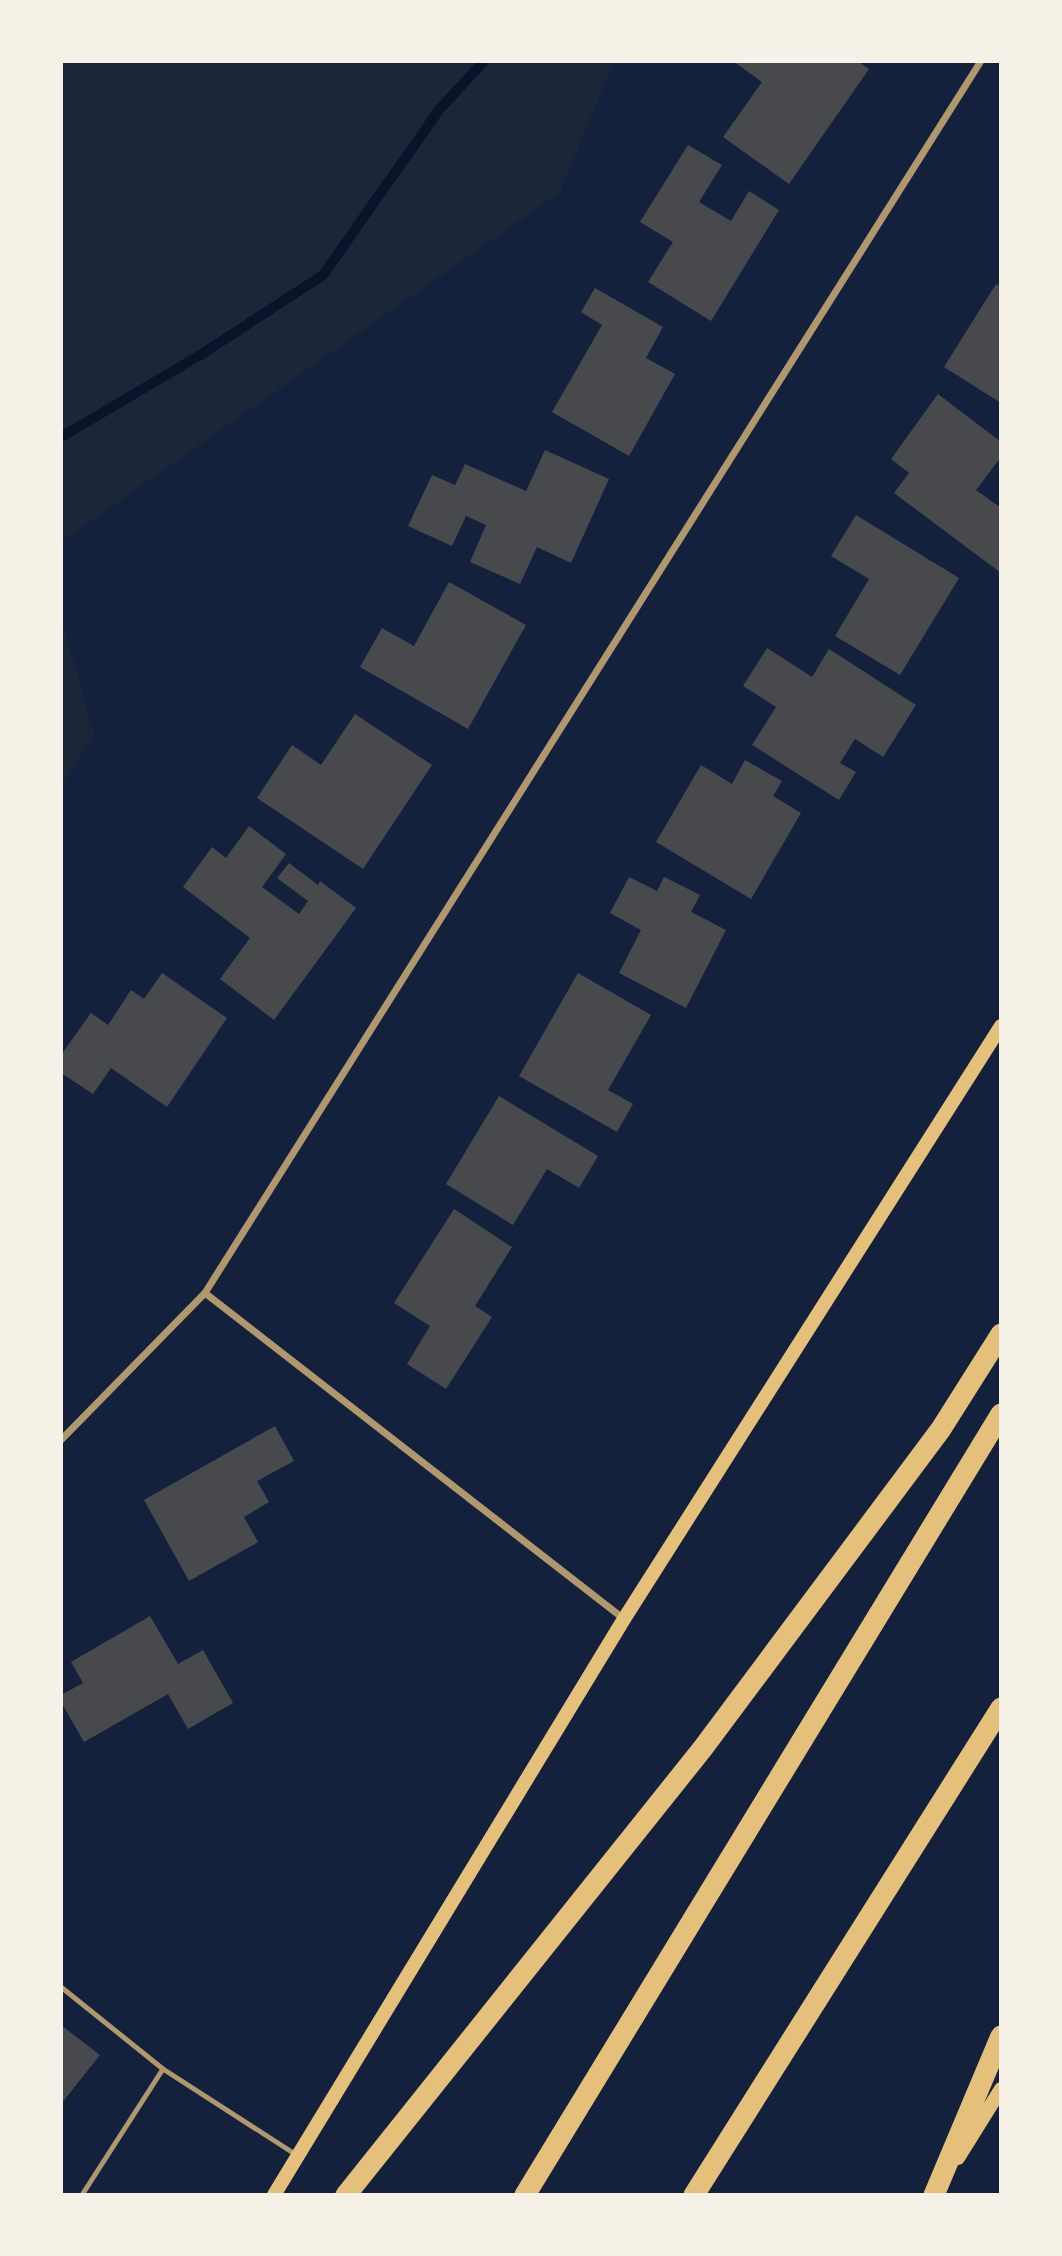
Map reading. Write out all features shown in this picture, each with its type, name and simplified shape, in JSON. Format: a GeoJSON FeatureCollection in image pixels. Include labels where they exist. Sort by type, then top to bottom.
{"type":"FeatureCollection","features":[{"type":"Feature","properties":{"kind":"highway"},"geometry":{"type":"LineString","coordinates":[[346,2195],[703,1748],[941,1429],[1001,1334]]}},
{"type":"Feature","properties":{"kind":"highway"},"geometry":{"type":"LineString","coordinates":[[525,2195],[1001,1414]]}},
{"type":"Feature","properties":{"kind":"highway"},"geometry":{"type":"LineString","coordinates":[[694,2195],[1001,1708]]}},
{"type":"Feature","properties":{"kind":"highway"},"geometry":{"type":"LineString","coordinates":[[935,2195],[1001,2036]]}},
{"type":"Feature","properties":{"kind":"main road"},"geometry":{"type":"LineString","coordinates":[[274,2195],[624,1619],[1001,1026]]}},
{"type":"Feature","properties":{"kind":"main road"},"geometry":{"type":"LineString","coordinates":[[935,2195],[1001,2089]]}},
{"type":"Feature","properties":{"kind":"street"},"geometry":{"type":"LineString","coordinates":[[61,1440],[205,1293],[981,61]]}},
{"type":"Feature","properties":{"kind":"street"},"geometry":{"type":"LineString","coordinates":[[205,1293],[624,1619]]}},
{"type":"Feature","properties":{"kind":"lane"},"geometry":{"type":"LineString","coordinates":[[61,1987],[163,2069],[298,2155]]}},
{"type":"Feature","properties":{"kind":"lane"},"geometry":{"type":"LineString","coordinates":[[82,2195],[163,2069]]}},
{"type":"Feature","properties":{"kind":"shaded area"},"geometry":{"type":"Polygon","coordinates":[[[61,61],[614,61],[560,192],[61,542],[61,61]]]}},
{"type":"Feature","properties":{"kind":"shaded area"},"geometry":{"type":"Polygon","coordinates":[[[61,617],[94,734],[61,788],[61,617]]]}},
{"type":"Feature","properties":{"kind":"building"},"geometry":{"type":"Polygon","coordinates":[[[733,61],[858,61],[869,69],[789,184],[723,137],[762,82],[733,61]]]}},
{"type":"Feature","properties":{"kind":"building"},"geometry":{"type":"Polygon","coordinates":[[[688,145],[722,165],[699,202],[731,221],[749,191],[779,210],[711,321],[648,282],[673,242],[640,222],[688,145]]]}},
{"type":"Feature","properties":{"kind":"building"},"geometry":{"type":"Polygon","coordinates":[[[996,284],[1001,287],[1001,403],[944,367],[996,284]]]}},
{"type":"Feature","properties":{"kind":"building"},"geometry":{"type":"Polygon","coordinates":[[[595,288],[663,327],[646,358],[675,374],[629,456],[552,412],[602,325],[581,312],[595,288]]]}},
{"type":"Feature","properties":{"kind":"building"},"geometry":{"type":"Polygon","coordinates":[[[938,394],[1001,442],[1001,457],[976,490],[1001,508],[1001,573],[894,493],[909,473],[891,459],[938,394]]]}},
{"type":"Feature","properties":{"kind":"building"},"geometry":{"type":"Polygon","coordinates":[[[545,450],[609,479],[571,563],[537,547],[520,584],[470,562],[486,525],[466,516],[452,546],[408,526],[432,475],[455,485],[465,464],[526,491],[545,450]]]}},
{"type":"Feature","properties":{"kind":"building"},"geometry":{"type":"Polygon","coordinates":[[[856,515],[959,578],[900,675],[835,636],[869,579],[831,556],[856,515]]]}},
{"type":"Feature","properties":{"kind":"building"},"geometry":{"type":"Polygon","coordinates":[[[449,582],[526,625],[468,729],[360,667],[382,628],[414,646],[449,582]]]}},
{"type":"Feature","properties":{"kind":"building"},"geometry":{"type":"Polygon","coordinates":[[[767,648],[812,677],[829,649],[916,705],[883,757],[855,739],[840,763],[856,772],[839,800],[752,745],[776,707],[743,686],[767,648]]]}},
{"type":"Feature","properties":{"kind":"building"},"geometry":{"type":"Polygon","coordinates":[[[355,714],[432,765],[363,869],[257,798],[292,745],[321,765],[355,714]]]}},
{"type":"Feature","properties":{"kind":"building"},"geometry":{"type":"Polygon","coordinates":[[[745,760],[782,781],[773,796],[801,813],[751,899],[656,842],[701,765],[732,784],[745,760]]]}},
{"type":"Feature","properties":{"kind":"building"},"geometry":{"type":"Polygon","coordinates":[[[249,826],[286,854],[262,887],[299,914],[308,901],[277,878],[289,863],[318,885],[320,881],[356,908],[274,1020],[220,979],[250,938],[183,887],[212,847],[226,858],[249,826]]]}},
{"type":"Feature","properties":{"kind":"building"},"geometry":{"type":"Polygon","coordinates":[[[629,877],[657,891],[664,877],[700,895],[691,912],[726,930],[686,1008],[619,973],[641,930],[610,913],[629,877]]]}},
{"type":"Feature","properties":{"kind":"building"},"geometry":{"type":"Polygon","coordinates":[[[162,973],[227,1018],[167,1107],[111,1068],[93,1094],[61,1073],[61,1055],[91,1013],[108,1025],[131,990],[144,999],[162,973]]]}},
{"type":"Feature","properties":{"kind":"building"},"geometry":{"type":"Polygon","coordinates":[[[578,973],[651,1015],[608,1090],[633,1104],[617,1132],[519,1076],[578,973]]]}},
{"type":"Feature","properties":{"kind":"building"},"geometry":{"type":"Polygon","coordinates":[[[499,1096],[598,1156],[579,1188],[547,1169],[513,1225],[446,1184],[499,1096]]]}},
{"type":"Feature","properties":{"kind":"building"},"geometry":{"type":"Polygon","coordinates":[[[454,1209],[512,1247],[475,1306],[492,1317],[446,1389],[407,1364],[430,1326],[394,1303],[454,1209]]]}},
{"type":"Feature","properties":{"kind":"building"},"geometry":{"type":"Polygon","coordinates":[[[275,1426],[294,1461],[257,1481],[269,1502],[244,1517],[258,1542],[189,1581],[144,1500],[275,1426]]]}},
{"type":"Feature","properties":{"kind":"building"},"geometry":{"type":"Polygon","coordinates":[[[150,1616],[178,1664],[203,1650],[233,1703],[188,1729],[168,1694],[84,1742],[61,1702],[61,1695],[83,1683],[71,1662],[150,1616]]]}},
{"type":"Feature","properties":{"kind":"building"},"geometry":{"type":"Polygon","coordinates":[[[61,2025],[100,2055],[61,2104],[61,2025]]]}},
{"type":"Feature","properties":{"kind":"waterway"},"geometry":{"type":"LineString","coordinates":[[61,437],[202,354],[323,275],[439,110],[484,61]]}}]}
